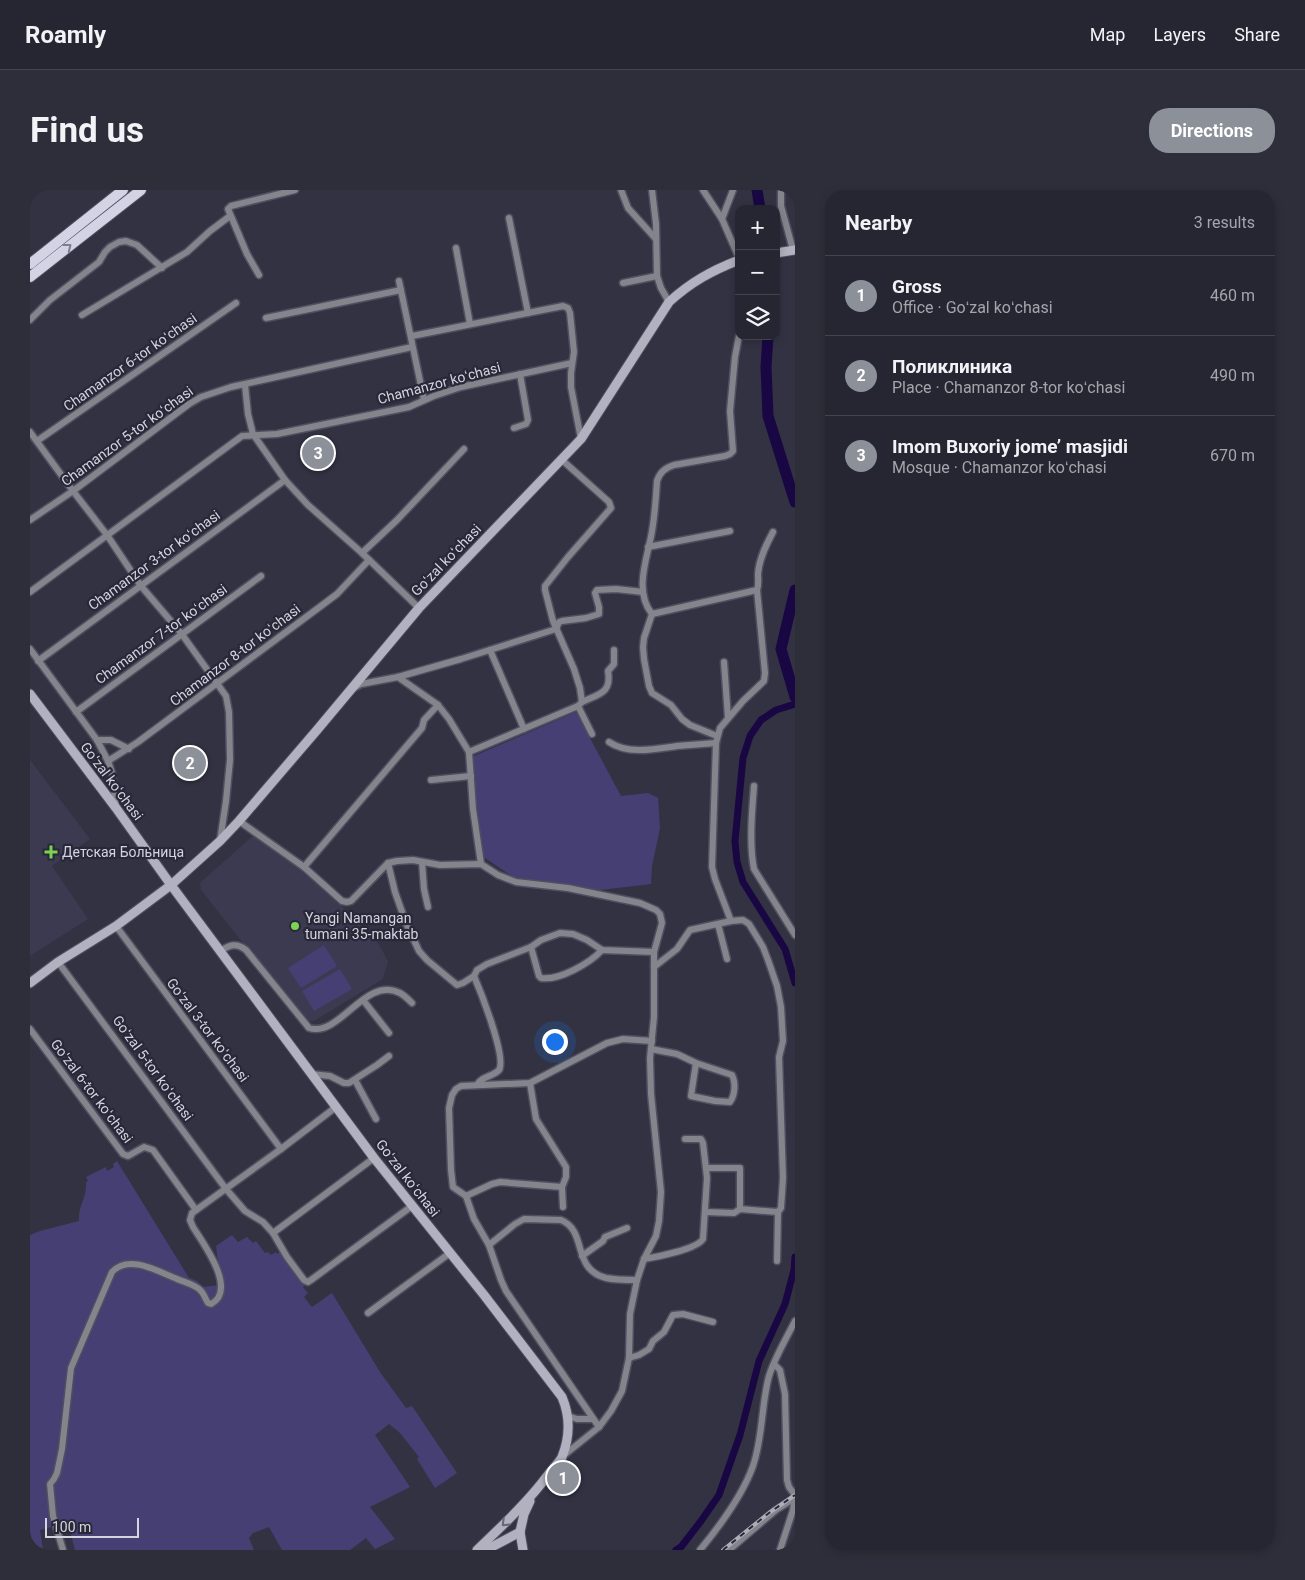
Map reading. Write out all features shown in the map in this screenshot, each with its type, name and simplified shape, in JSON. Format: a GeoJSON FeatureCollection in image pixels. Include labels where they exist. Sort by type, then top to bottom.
{"type":"FeatureCollection","features":[{"type":"Feature","properties":{"kind":"main road"},"geometry":{"type":"LineString","coordinates":[[31,270],[123,190]]}},
{"type":"Feature","properties":{"kind":"main road"},"geometry":{"type":"LineString","coordinates":[[31,270],[141,190]]}},
{"type":"Feature","properties":{"kind":"main road"},"geometry":{"type":"LineString","coordinates":[[780,252],[794,250]]}},
{"type":"Feature","properties":{"kind":"main road","name":"Goʻzal koʻchasi"},"geometry":{"type":"LineString","coordinates":[[30,983],[58,962],[116,926],[171,885],[239,822],[419,608],[581,439],[669,302],[700,277],[735,261]]}},
{"type":"Feature","properties":{"kind":"main road","name":"Goʻzal koʻchasi"},"geometry":{"type":"LineString","coordinates":[[30,694],[374,1158],[562,1397],[568,1416],[568,1431],[562,1456],[532,1496]]}},
{"type":"Feature","properties":{"kind":"main road"},"geometry":{"type":"LineString","coordinates":[[523,1550],[520,1532],[524,1514],[532,1496]]}},
{"type":"Feature","properties":{"kind":"main road"},"geometry":{"type":"LineString","coordinates":[[477,1550],[532,1496]]}},
{"type":"Feature","properties":{"kind":"main road"},"geometry":{"type":"LineString","coordinates":[[486,1550],[520,1532]]}},
{"type":"Feature","properties":{"kind":"street"},"geometry":{"type":"LineString","coordinates":[[259,274],[247,254],[228,209],[231,206],[295,190]]}},
{"type":"Feature","properties":{"kind":"street"},"geometry":{"type":"LineString","coordinates":[[621,190],[628,208],[656,240]]}},
{"type":"Feature","properties":{"kind":"street"},"geometry":{"type":"LineString","coordinates":[[652,190],[657,276],[669,302]]}},
{"type":"Feature","properties":{"kind":"street"},"geometry":{"type":"LineString","coordinates":[[703,190],[722,219],[735,250]]}},
{"type":"Feature","properties":{"kind":"street"},"geometry":{"type":"LineString","coordinates":[[722,219],[732,190]]}},
{"type":"Feature","properties":{"kind":"street"},"geometry":{"type":"LineString","coordinates":[[781,190],[781,206],[794,250]]}},
{"type":"Feature","properties":{"kind":"street"},"geometry":{"type":"LineString","coordinates":[[82,315],[187,252],[230,216]]}},
{"type":"Feature","properties":{"kind":"street"},"geometry":{"type":"LineString","coordinates":[[509,218],[528,313]]}},
{"type":"Feature","properties":{"kind":"street"},"geometry":{"type":"LineString","coordinates":[[30,320],[50,300],[99,262],[110,247],[119,242],[126,241],[137,245],[162,268]]}},
{"type":"Feature","properties":{"kind":"street"},"geometry":{"type":"LineString","coordinates":[[456,248],[470,324]]}},
{"type":"Feature","properties":{"kind":"street"},"geometry":{"type":"LineString","coordinates":[[623,283],[657,276]]}},
{"type":"Feature","properties":{"kind":"street"},"geometry":{"type":"LineString","coordinates":[[399,281],[424,400]]}},
{"type":"Feature","properties":{"kind":"street"},"geometry":{"type":"LineString","coordinates":[[266,318],[401,290]]}},
{"type":"Feature","properties":{"kind":"street","name":"Chamanzor 6-tor koʻchasi"},"geometry":{"type":"LineString","coordinates":[[37,442],[236,304]]}},
{"type":"Feature","properties":{"kind":"street"},"geometry":{"type":"LineString","coordinates":[[412,336],[563,306],[568,308],[574,352],[571,387],[581,439]]}},
{"type":"Feature","properties":{"kind":"street"},"geometry":{"type":"LineString","coordinates":[[652,614],[648,609],[643,576],[654,517],[659,475],[668,467],[725,456],[733,450],[730,411],[738,340]]}},
{"type":"Feature","properties":{"kind":"street","name":"Chamanzor 5-tor koʻchasi"},"geometry":{"type":"LineString","coordinates":[[30,520],[73,491],[201,397],[214,392],[412,347]]}},
{"type":"Feature","properties":{"kind":"street","name":"Chamanzor koʻchasi"},"geometry":{"type":"LineString","coordinates":[[30,592],[242,436],[278,434],[409,407],[461,387],[572,363]]}},
{"type":"Feature","properties":{"kind":"street"},"geometry":{"type":"LineString","coordinates":[[514,428],[523,425],[528,420],[520,374]]}},
{"type":"Feature","properties":{"kind":"street"},"geometry":{"type":"LineString","coordinates":[[245,385],[248,414],[253,434],[285,480],[308,505],[370,560],[419,608]]}},
{"type":"Feature","properties":{"kind":"street"},"geometry":{"type":"LineString","coordinates":[[30,432],[108,535],[141,586],[181,633],[226,696],[229,712],[228,780],[220,841]]}},
{"type":"Feature","properties":{"kind":"street"},"geometry":{"type":"LineString","coordinates":[[362,553],[397,520],[464,449]]}},
{"type":"Feature","properties":{"kind":"street"},"geometry":{"type":"LineString","coordinates":[[562,460],[609,502],[611,508],[545,586],[556,629],[574,669],[580,704],[592,734]]}},
{"type":"Feature","properties":{"kind":"street","name":"Chamanzor 3-tor koʻchasi"},"geometry":{"type":"LineString","coordinates":[[38,661],[285,480]]}},
{"type":"Feature","properties":{"kind":"street"},"geometry":{"type":"LineString","coordinates":[[648,547],[730,531]]}},
{"type":"Feature","properties":{"kind":"street"},"geometry":{"type":"LineString","coordinates":[[731,921],[713,873],[711,858],[716,740],[720,728],[728,718],[764,681],[765,673],[757,590],[759,585],[758,574],[763,552],[773,532]]}},
{"type":"Feature","properties":{"kind":"street","name":"Chamanzor 8-tor koʻchasi"},"geometry":{"type":"LineString","coordinates":[[108,761],[129,749],[337,594],[370,560]]}},
{"type":"Feature","properties":{"kind":"street","name":"Chamanzor 7-tor koʻchasi"},"geometry":{"type":"LineString","coordinates":[[76,712],[261,576]]}},
{"type":"Feature","properties":{"kind":"street"},"geometry":{"type":"LineString","coordinates":[[349,692],[361,684],[398,677],[556,629],[559,622],[562,621],[586,618],[599,614],[595,593],[597,590],[616,589],[644,592]]}},
{"type":"Feature","properties":{"kind":"street"},"geometry":{"type":"LineString","coordinates":[[652,614],[757,590]]}},
{"type":"Feature","properties":{"kind":"street"},"geometry":{"type":"LineString","coordinates":[[652,614],[643,647],[649,686],[652,693],[671,705],[690,725],[716,740]]}},
{"type":"Feature","properties":{"kind":"street"},"geometry":{"type":"LineString","coordinates":[[30,649],[98,740],[112,773],[116,808]]}},
{"type":"Feature","properties":{"kind":"street"},"geometry":{"type":"LineString","coordinates":[[490,650],[524,729]]}},
{"type":"Feature","properties":{"kind":"street"},"geometry":{"type":"LineString","coordinates":[[468,752],[580,704],[602,692],[610,681],[608,671],[614,664],[614,650]]}},
{"type":"Feature","properties":{"kind":"street"},"geometry":{"type":"LineString","coordinates":[[724,662],[728,718]]}},
{"type":"Feature","properties":{"kind":"street"},"geometry":{"type":"LineString","coordinates":[[398,677],[438,705],[450,719],[468,752],[481,864]]}},
{"type":"Feature","properties":{"kind":"street"},"geometry":{"type":"LineString","coordinates":[[304,867],[422,728],[424,720],[438,705]]}},
{"type":"Feature","properties":{"kind":"street"},"geometry":{"type":"LineString","coordinates":[[98,740],[111,740],[129,749]]}},
{"type":"Feature","properties":{"kind":"street"},"geometry":{"type":"LineString","coordinates":[[609,742],[614,745],[651,750],[716,740]]}},
{"type":"Feature","properties":{"kind":"street"},"geometry":{"type":"LineString","coordinates":[[431,780],[471,776]]}},
{"type":"Feature","properties":{"kind":"street"},"geometry":{"type":"LineString","coordinates":[[754,786],[752,803],[752,858],[754,868],[795,935]]}},
{"type":"Feature","properties":{"kind":"street"},"geometry":{"type":"LineString","coordinates":[[239,822],[304,867],[342,901],[346,902],[351,901],[388,863],[404,860],[440,865],[481,864],[498,875],[516,882],[568,888],[640,903],[656,910],[660,914],[662,923],[654,952],[654,1017],[649,1078],[661,1203],[656,1236],[644,1259],[637,1280],[630,1314],[629,1358],[622,1392],[599,1427],[562,1456]]}},
{"type":"Feature","properties":{"kind":"street"},"geometry":{"type":"LineString","coordinates":[[422,862],[424,889],[428,907]]}},
{"type":"Feature","properties":{"kind":"street"},"geometry":{"type":"LineString","coordinates":[[388,863],[395,892],[406,923],[423,956],[457,984],[463,984],[487,964],[531,947],[554,934],[567,932],[587,940],[602,950],[654,952]]}},
{"type":"Feature","properties":{"kind":"street"},"geometry":{"type":"LineString","coordinates":[[654,967],[677,949],[690,930],[739,920],[746,922],[766,954],[781,1007],[783,1041],[779,1057],[783,1178],[782,1208],[778,1212],[777,1261]]}},
{"type":"Feature","properties":{"kind":"street"},"geometry":{"type":"LineString","coordinates":[[718,924],[727,960]]}},
{"type":"Feature","properties":{"kind":"street","name":"Goʻzal 3-tor koʻchasi"},"geometry":{"type":"LineString","coordinates":[[116,926],[281,1148]]}},
{"type":"Feature","properties":{"kind":"street"},"geometry":{"type":"LineString","coordinates":[[220,951],[230,944],[241,946],[309,1028],[316,1030],[332,1024],[375,992],[400,993],[412,1003]]}},
{"type":"Feature","properties":{"kind":"street"},"geometry":{"type":"LineString","coordinates":[[531,947],[539,976],[546,979],[563,975],[590,961],[602,950]]}},
{"type":"Feature","properties":{"kind":"street","name":"Goʻzal 5-tor koʻchasi"},"geometry":{"type":"LineString","coordinates":[[58,962],[226,1190],[245,1210],[263,1222],[304,1280],[308,1282],[412,1206]]}},
{"type":"Feature","properties":{"kind":"street"},"geometry":{"type":"LineString","coordinates":[[474,976],[495,1033],[501,1065],[498,1071],[480,1080],[477,1085]]}},
{"type":"Feature","properties":{"kind":"street"},"geometry":{"type":"LineString","coordinates":[[363,1000],[389,1033]]}},
{"type":"Feature","properties":{"kind":"street","name":"Goʻzal 6-tor koʻchasi"},"geometry":{"type":"LineString","coordinates":[[30,1028],[123,1154],[128,1156],[144,1147],[153,1150],[196,1210]]}},
{"type":"Feature","properties":{"kind":"street"},"geometry":{"type":"LineString","coordinates":[[599,1427],[506,1291],[489,1245],[474,1219],[466,1196],[456,1190],[452,1184],[449,1108],[452,1095],[456,1089],[466,1085],[530,1082],[607,1043],[623,1039],[652,1041]]}},
{"type":"Feature","properties":{"kind":"street"},"geometry":{"type":"LineString","coordinates":[[651,1049],[684,1056],[696,1063],[732,1075],[734,1085],[730,1102],[691,1096],[696,1063]]}},
{"type":"Feature","properties":{"kind":"street"},"geometry":{"type":"LineString","coordinates":[[311,1074],[330,1076],[344,1083],[355,1080],[389,1056]]}},
{"type":"Feature","properties":{"kind":"street"},"geometry":{"type":"LineString","coordinates":[[355,1080],[376,1119]]}},
{"type":"Feature","properties":{"kind":"street"},"geometry":{"type":"LineString","coordinates":[[530,1082],[536,1119],[566,1167],[566,1177],[562,1187],[563,1207]]}},
{"type":"Feature","properties":{"kind":"street"},"geometry":{"type":"LineString","coordinates":[[64,1550],[53,1516],[50,1484],[57,1473],[62,1450],[71,1368],[112,1272],[117,1267],[124,1265],[134,1264],[151,1268],[200,1289],[210,1304],[218,1299],[220,1290],[219,1271],[190,1220],[192,1213],[226,1190],[336,1107]]}},
{"type":"Feature","properties":{"kind":"street"},"geometry":{"type":"LineString","coordinates":[[644,1259],[669,1254],[700,1244],[703,1239],[707,1168],[702,1140],[698,1138],[685,1139]]}},
{"type":"Feature","properties":{"kind":"street"},"geometry":{"type":"LineString","coordinates":[[272,1233],[374,1158]]}},
{"type":"Feature","properties":{"kind":"street"},"geometry":{"type":"LineString","coordinates":[[707,1168],[740,1168],[740,1209]]}},
{"type":"Feature","properties":{"kind":"street"},"geometry":{"type":"LineString","coordinates":[[466,1196],[500,1182],[562,1187]]}},
{"type":"Feature","properties":{"kind":"street"},"geometry":{"type":"LineString","coordinates":[[705,1212],[734,1213],[740,1209],[778,1212]]}},
{"type":"Feature","properties":{"kind":"street"},"geometry":{"type":"LineString","coordinates":[[489,1245],[524,1219],[561,1220],[575,1230],[586,1265],[602,1276],[637,1280]]}},
{"type":"Feature","properties":{"kind":"street"},"geometry":{"type":"LineString","coordinates":[[582,1256],[603,1241],[605,1237],[627,1228]]}},
{"type":"Feature","properties":{"kind":"street"},"geometry":{"type":"LineString","coordinates":[[368,1313],[450,1253]]}},
{"type":"Feature","properties":{"kind":"street"},"geometry":{"type":"LineString","coordinates":[[629,1358],[649,1349],[653,1341],[664,1332],[673,1315],[684,1314],[713,1322]]}},
{"type":"Feature","properties":{"kind":"street"},"geometry":{"type":"LineString","coordinates":[[700,1550],[726,1514],[752,1467],[757,1450],[769,1376],[795,1321]]}},
{"type":"Feature","properties":{"kind":"street"},"geometry":{"type":"LineString","coordinates":[[774,1364],[780,1370],[786,1394],[787,1480],[794,1497],[793,1510],[780,1550]]}},
{"type":"Feature","properties":{"kind":"street"},"geometry":{"type":"LineString","coordinates":[[568,1416],[576,1419],[593,1419]]}},
{"type":"Feature","properties":{"kind":"street"},"geometry":{"type":"LineString","coordinates":[[729,1550],[794,1497]]}},
{"type":"Feature","properties":{"kind":"shaded area"},"geometry":{"type":"Polygon","coordinates":[[[576,712],[621,796],[648,793],[658,798],[660,828],[652,866],[651,884],[600,890],[518,880],[482,856],[472,757],[576,712]]]}},
{"type":"Feature","properties":{"kind":"shaded area","name":"Детская Больница"},"geometry":{"type":"Polygon","coordinates":[[[30,760],[90,839],[52,866],[88,919],[30,956],[30,760]]]}},
{"type":"Feature","properties":{"kind":"shaded area","name":"Yangi Namangan tumani 35-maktab"},"geometry":{"type":"Polygon","coordinates":[[[254,835],[287,856],[344,908],[378,943],[388,961],[383,979],[314,1021],[305,1021],[201,890],[200,883],[254,835]]]}},
{"type":"Feature","properties":{"kind":"shaded area"},"geometry":{"type":"Polygon","coordinates":[[[324,945],[337,966],[301,988],[288,968],[324,945]]]}},
{"type":"Feature","properties":{"kind":"shaded area"},"geometry":{"type":"Polygon","coordinates":[[[340,969],[352,989],[314,1011],[302,991],[340,969]]]}},
{"type":"Feature","properties":{"kind":"shaded area"},"geometry":{"type":"Polygon","coordinates":[[[117,1161],[189,1278],[197,1281],[203,1287],[221,1285],[216,1246],[232,1235],[238,1242],[247,1237],[253,1243],[256,1241],[265,1253],[268,1252],[271,1255],[280,1252],[306,1285],[303,1287],[308,1293],[304,1297],[312,1307],[332,1293],[380,1372],[406,1408],[412,1406],[457,1473],[435,1488],[417,1459],[419,1457],[400,1433],[389,1424],[375,1435],[410,1487],[370,1507],[395,1539],[375,1549],[366,1538],[350,1550],[282,1550],[269,1527],[253,1533],[249,1538],[254,1550],[75,1550],[68,1523],[40,1530],[43,1550],[30,1550],[30,1235],[79,1221],[86,1182],[88,1181],[86,1177],[106,1167],[107,1171],[114,1167],[113,1164],[117,1161]]]}},
{"type":"Feature","properties":{"kind":"waterway"},"geometry":{"type":"LineString","coordinates":[[757,190],[759,205]]}},
{"type":"Feature","properties":{"kind":"waterway"},"geometry":{"type":"LineString","coordinates":[[768,340],[766,367],[768,416],[795,502]]}},
{"type":"Feature","properties":{"kind":"waterway"},"geometry":{"type":"LineString","coordinates":[[795,590],[781,649],[795,697]]}},
{"type":"Feature","properties":{"kind":"waterway"},"geometry":{"type":"LineString","coordinates":[[795,704],[776,710],[761,720],[750,736],[743,758],[735,841],[737,862],[743,882],[785,949],[795,983]]}},
{"type":"Feature","properties":{"kind":"waterway"},"geometry":{"type":"LineString","coordinates":[[676,1550],[681,1547],[719,1495],[740,1435],[759,1361],[785,1304],[794,1270],[795,1257]]}},
{"type":"Feature","properties":{"kind":"railway"},"geometry":{"type":"LineString","coordinates":[[723,1550],[795,1495]]}},
{"type":"Feature","properties":{"kind":"place","name":"Imom Buxoriy jome’ masjidi"},"geometry":{"type":"Point","coordinates":[318,453]}},
{"type":"Feature","properties":{"kind":"place","name":"Поликлиника"},"geometry":{"type":"Point","coordinates":[190,763]}},
{"type":"Feature","properties":{"kind":"place","name":"Детская Больница"},"geometry":{"type":"Point","coordinates":[51,852]}},
{"type":"Feature","properties":{"kind":"place","name":"Yangi Namangan tumani 35-maktab"},"geometry":{"type":"Point","coordinates":[295,926]}},
{"type":"Feature","properties":{"kind":"place","name":"Gross"},"geometry":{"type":"Point","coordinates":[563,1478]}}]}
